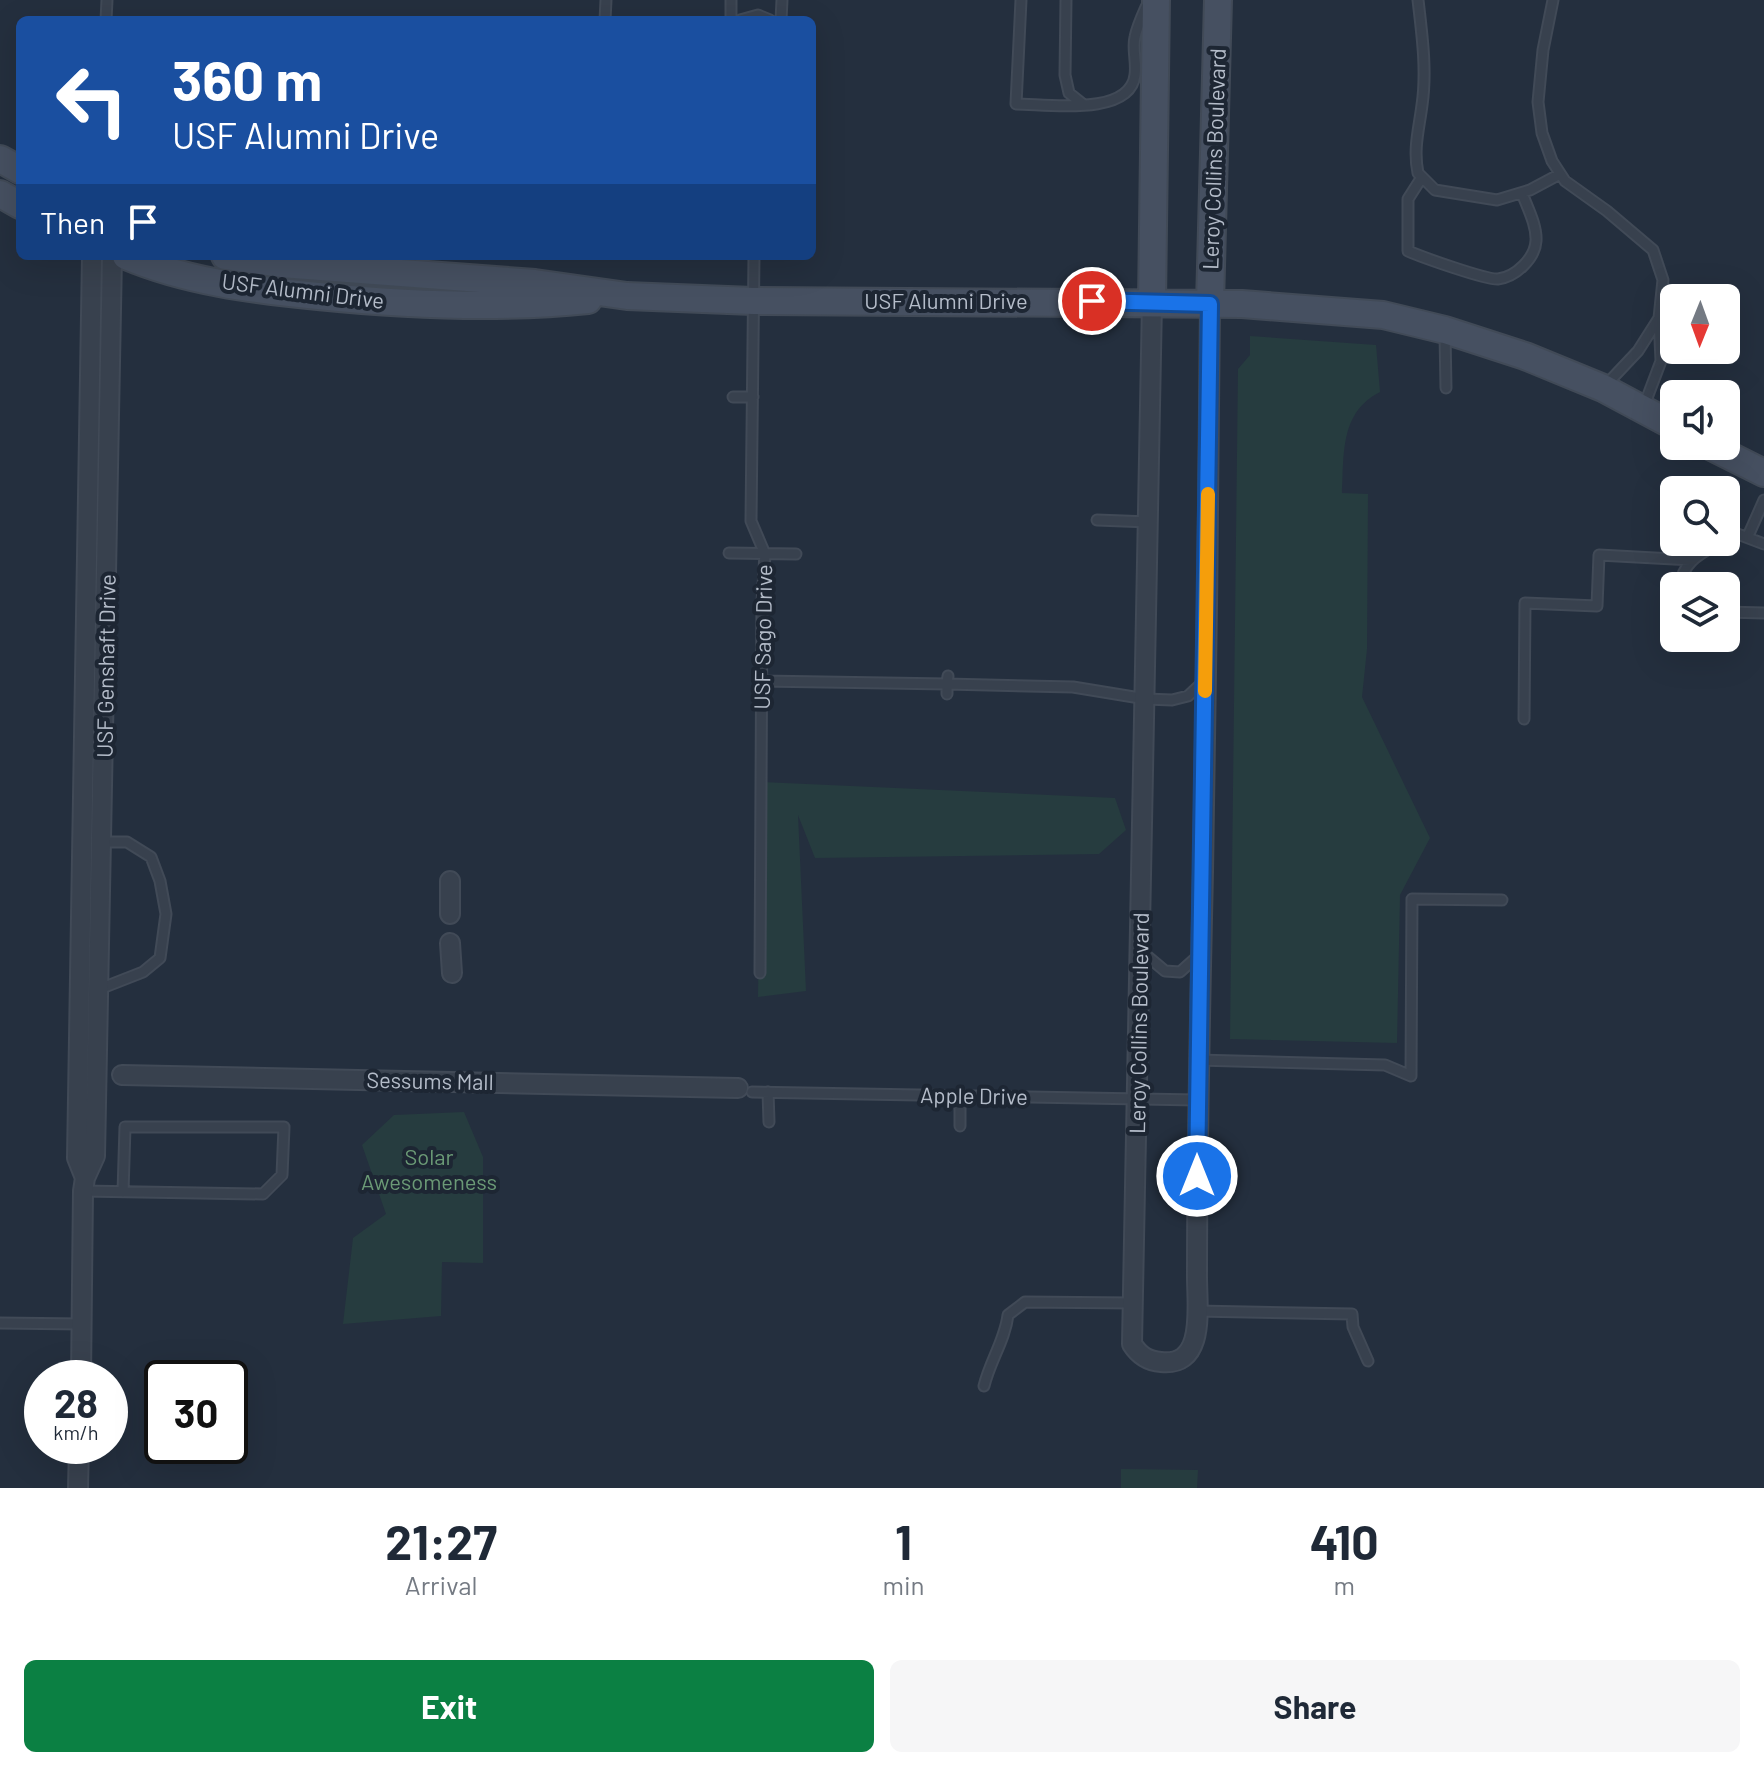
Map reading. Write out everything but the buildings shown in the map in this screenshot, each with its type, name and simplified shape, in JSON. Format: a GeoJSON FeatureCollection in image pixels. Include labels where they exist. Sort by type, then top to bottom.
{"type":"FeatureCollection","features":[{"type":"Feature","properties":{"kind":"street","name":"Leroy Collins Boulevard"},"geometry":{"type":"LineString","coordinates":[[1156,0],[1146,699],[1132,1344],[1138,1354],[1164,1363],[1188,1356],[1193,1348],[1197,1311],[1197,1100],[1218,0]]}},
{"type":"Feature","properties":{"kind":"street","name":"USF Genshaft Drive"},"geometry":{"type":"LineString","coordinates":[[87,1075],[92,260]]}},
{"type":"Feature","properties":{"kind":"street","name":"USF Genshaft Drive"},"geometry":{"type":"LineString","coordinates":[[87,1075],[97,990],[102,842],[112,260]]}},
{"type":"Feature","properties":{"kind":"street","name":"USF Alumni Drive"},"geometry":{"type":"LineString","coordinates":[[136,260],[164,271],[237,285],[381,302],[538,305],[627,296]]}},
{"type":"Feature","properties":{"kind":"street","name":"USF Alumni Drive"},"geometry":{"type":"LineString","coordinates":[[253,260],[535,283],[627,296],[753,301],[1152,302],[1301,307],[1383,315],[1445,330],[1525,356],[1603,388],[1660,418]]}},
{"type":"Feature","properties":{"kind":"street"},"geometry":{"type":"LineString","coordinates":[[1738,460],[1764,473]]}},
{"type":"Feature","properties":{"kind":"street"},"geometry":{"type":"LineString","coordinates":[[450,881],[450,914]]}},
{"type":"Feature","properties":{"kind":"street"},"geometry":{"type":"LineString","coordinates":[[450,943],[452,973]]}},
{"type":"Feature","properties":{"kind":"street"},"geometry":{"type":"LineString","coordinates":[[81,1360],[84,1184],[95,1156],[87,1075]]}},
{"type":"Feature","properties":{"kind":"street","name":"Sessums Mall"},"geometry":{"type":"LineString","coordinates":[[122,1075],[745,1090]]}},
{"type":"Feature","properties":{"kind":"street"},"geometry":{"type":"LineString","coordinates":[[78,1488],[79,1464]]}},
{"type":"Feature","properties":{"kind":"lane"},"geometry":{"type":"LineString","coordinates":[[1021,0],[1016,104],[1084,105],[1100,105],[1128,91],[1135,77],[1134,38],[1149,0]]}},
{"type":"Feature","properties":{"kind":"lane"},"geometry":{"type":"LineString","coordinates":[[1066,0],[1065,75],[1069,93],[1084,105]]}},
{"type":"Feature","properties":{"kind":"lane"},"geometry":{"type":"LineString","coordinates":[[1418,0],[1423,40],[1423,104],[1416,139],[1417,168],[1422,177],[1435,190],[1497,200],[1522,193],[1560,174]]}},
{"type":"Feature","properties":{"kind":"lane"},"geometry":{"type":"LineString","coordinates":[[1553,0],[1543,50],[1538,110],[1552,161],[1565,181],[1653,250],[1663,280],[1659,318],[1661,361],[1643,409]]}},
{"type":"Feature","properties":{"kind":"lane"},"geometry":{"type":"LineString","coordinates":[[1422,177],[1408,199],[1408,251],[1497,280],[1513,274],[1530,259],[1536,244],[1536,230],[1522,193]]}},
{"type":"Feature","properties":{"kind":"lane","name":"USF Sago Drive"},"geometry":{"type":"LineString","coordinates":[[754,260],[751,521],[765,554],[762,582],[760,973]]}},
{"type":"Feature","properties":{"kind":"lane"},"geometry":{"type":"LineString","coordinates":[[1603,388],[1638,351],[1659,318]]}},
{"type":"Feature","properties":{"kind":"lane"},"geometry":{"type":"LineString","coordinates":[[1445,330],[1446,388]]}},
{"type":"Feature","properties":{"kind":"lane"},"geometry":{"type":"LineString","coordinates":[[733,397],[753,397]]}},
{"type":"Feature","properties":{"kind":"lane"},"geometry":{"type":"LineString","coordinates":[[1748,536],[1764,500]]}},
{"type":"Feature","properties":{"kind":"lane"},"geometry":{"type":"LineString","coordinates":[[1097,520],[1149,522]]}},
{"type":"Feature","properties":{"kind":"lane"},"geometry":{"type":"LineString","coordinates":[[1740,534],[1764,544]]}},
{"type":"Feature","properties":{"kind":"lane"},"geometry":{"type":"LineString","coordinates":[[729,553],[796,554]]}},
{"type":"Feature","properties":{"kind":"lane"},"geometry":{"type":"LineString","coordinates":[[1524,719],[1525,603],[1597,606],[1599,555],[1692,560]]}},
{"type":"Feature","properties":{"kind":"lane"},"geometry":{"type":"LineString","coordinates":[[1684,572],[1698,556]]}},
{"type":"Feature","properties":{"kind":"lane"},"geometry":{"type":"LineString","coordinates":[[1740,612],[1764,613]]}},
{"type":"Feature","properties":{"kind":"lane"},"geometry":{"type":"LineString","coordinates":[[762,681],[1073,687],[1172,700],[1188,696],[1205,679]]}},
{"type":"Feature","properties":{"kind":"lane"},"geometry":{"type":"LineString","coordinates":[[97,990],[133,977],[160,958],[166,914],[160,881],[151,857],[127,842],[102,842]]}},
{"type":"Feature","properties":{"kind":"lane"},"geometry":{"type":"LineString","coordinates":[[1198,1060],[1385,1065],[1411,1076],[1412,899],[1502,900]]}},
{"type":"Feature","properties":{"kind":"lane"},"geometry":{"type":"LineString","coordinates":[[1140,950],[1165,971],[1180,972],[1200,954]]}},
{"type":"Feature","properties":{"kind":"lane","name":"Apple Drive"},"geometry":{"type":"LineString","coordinates":[[745,1090],[1197,1100]]}},
{"type":"Feature","properties":{"kind":"lane"},"geometry":{"type":"LineString","coordinates":[[768,1092],[769,1122]]}},
{"type":"Feature","properties":{"kind":"lane"},"geometry":{"type":"LineString","coordinates":[[960,1096],[960,1126]]}},
{"type":"Feature","properties":{"kind":"lane"},"geometry":{"type":"LineString","coordinates":[[84,1184],[123,1192],[263,1194],[282,1175],[284,1127],[125,1127],[123,1192]]}},
{"type":"Feature","properties":{"kind":"lane"},"geometry":{"type":"LineString","coordinates":[[984,1386],[1008,1315],[1025,1302],[1133,1303]]}},
{"type":"Feature","properties":{"kind":"lane"},"geometry":{"type":"LineString","coordinates":[[1197,1311],[1352,1314],[1353,1327],[1368,1361]]}},
{"type":"Feature","properties":{"kind":"lane"},"geometry":{"type":"LineString","coordinates":[[0,1323],[82,1324]]}},
{"type":"Feature","properties":{"kind":"green space"},"geometry":{"type":"Polygon","coordinates":[[[1250,336],[1376,345],[1380,392],[1367,400],[1351,422],[1344,449],[1342,493],[1368,494],[1367,649],[1362,697],[1430,838],[1400,895],[1397,1043],[1230,1039],[1238,369],[1250,355],[1250,336]]]}},
{"type":"Feature","properties":{"kind":"green space"},"geometry":{"type":"Polygon","coordinates":[[[761,782],[1115,798],[1126,830],[1099,854],[815,858],[798,815],[806,991],[758,997],[761,782]]]}},
{"type":"Feature","properties":{"kind":"green space","name":"Solar Awesomeness"},"geometry":{"type":"Polygon","coordinates":[[[464,1112],[483,1157],[483,1263],[442,1262],[441,1316],[343,1324],[353,1238],[386,1214],[362,1145],[394,1115],[464,1112]]]}},
{"type":"Feature","properties":{"kind":"green space"},"geometry":{"type":"Polygon","coordinates":[[[1121,1469],[1198,1470],[1197,1488],[1121,1488],[1121,1469]]]}},
{"type":"Feature","properties":{"kind":"slow traffic"},"geometry":{"type":"LineString","coordinates":[[1205,691],[1208,494]]}},
{"type":"Feature","properties":{"kind":"route"},"geometry":{"type":"LineString","coordinates":[[1092,301],[1210,304],[1197,1176]]}}]}
